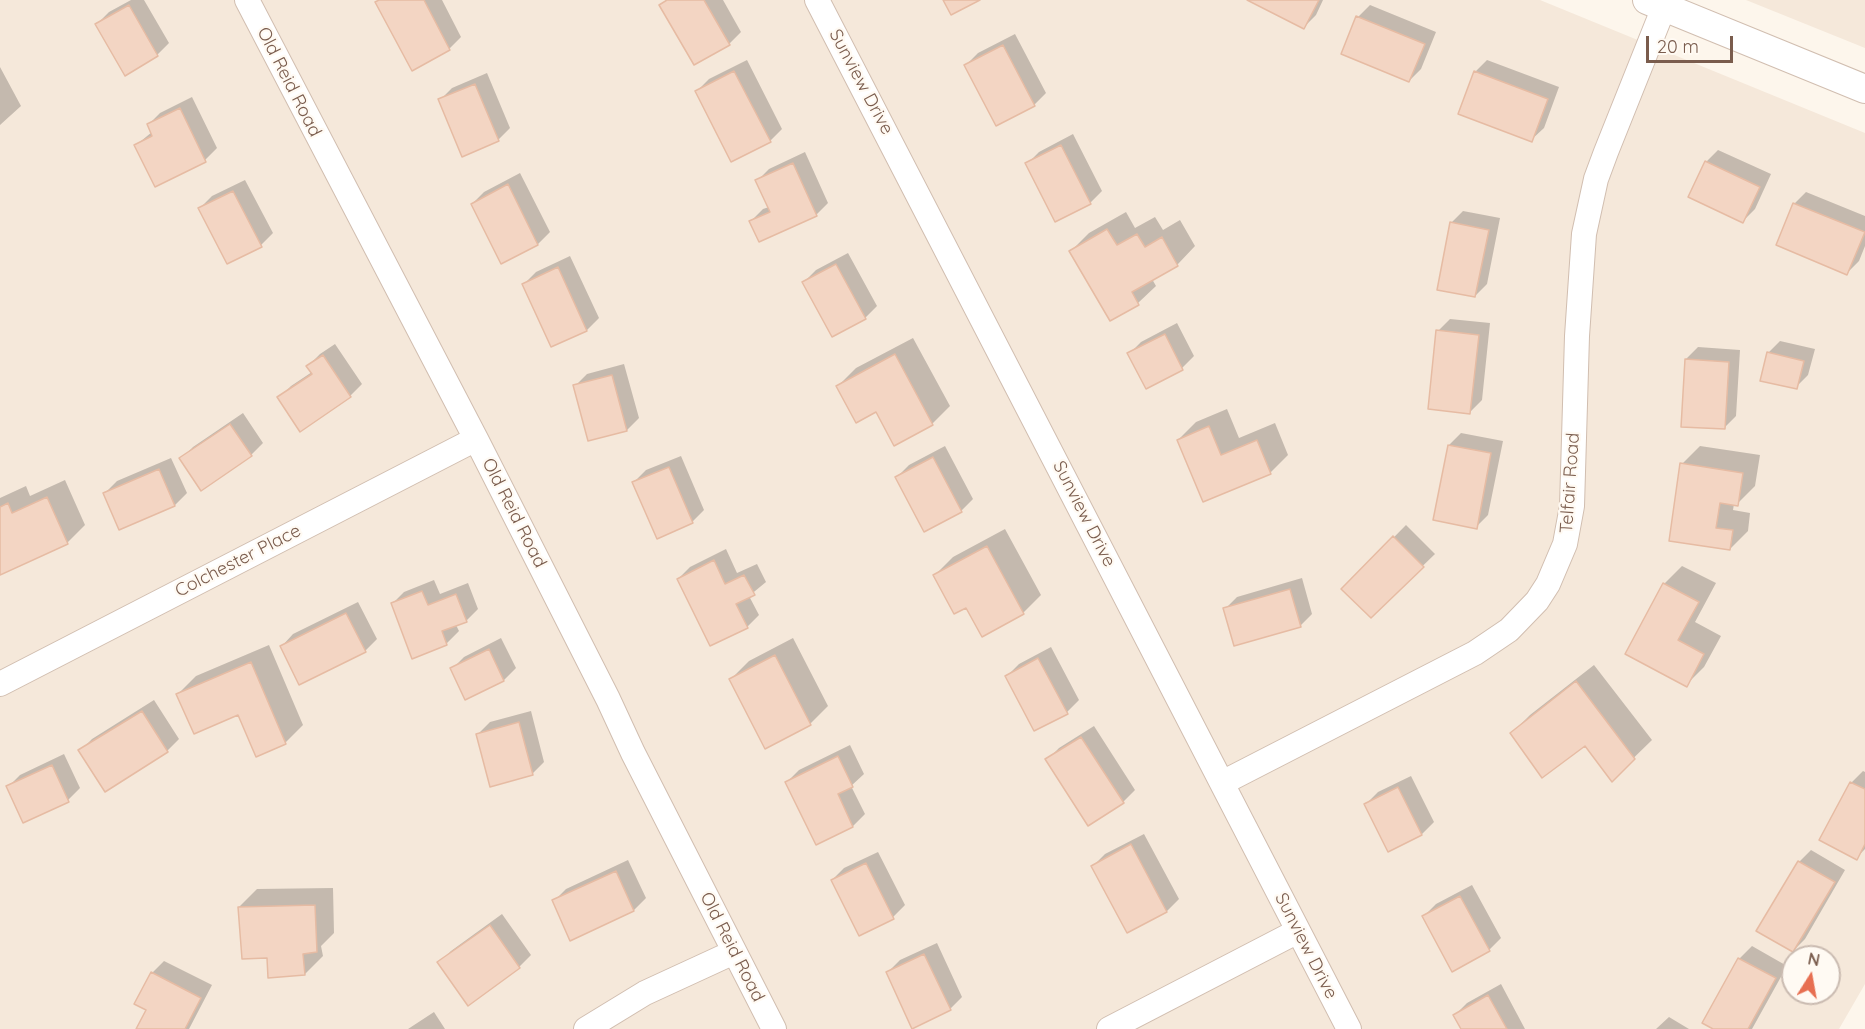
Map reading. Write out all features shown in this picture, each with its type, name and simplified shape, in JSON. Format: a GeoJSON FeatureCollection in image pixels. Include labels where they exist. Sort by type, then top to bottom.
{"type":"FeatureCollection","features":[{"type":"Feature","properties":{"kind":"street","name":"Old Reid Road"},"geometry":{"type":"LineString","coordinates":[[247,0],[476,439],[774,1029]]}},
{"type":"Feature","properties":{"kind":"street","name":"Sunview Drive"},"geometry":{"type":"LineString","coordinates":[[817,0],[1349,1029]]}},
{"type":"Feature","properties":{"kind":"street","name":"Telfair Road"},"geometry":{"type":"LineString","coordinates":[[1222,783],[1475,653],[1509,630],[1537,601],[1548,584],[1559,563],[1565,544],[1572,506],[1577,336],[1584,234],[1596,179],[1656,3]]}},
{"type":"Feature","properties":{"kind":"street"},"geometry":{"type":"LineString","coordinates":[[1656,3],[1865,89]]}},
{"type":"Feature","properties":{"kind":"street","name":"Colchester Place"},"geometry":{"type":"LineString","coordinates":[[0,684],[476,439]]}},
{"type":"Feature","properties":{"kind":"street"},"geometry":{"type":"LineString","coordinates":[[1109,1029],[1298,932]]}},
{"type":"Feature","properties":{"kind":"street"},"geometry":{"type":"LineString","coordinates":[[586,1029],[645,993],[734,952]]}},
{"type":"Feature","properties":{"kind":"shaded area"},"geometry":{"type":"Polygon","coordinates":[[[0,0],[1540,0],[1865,133],[1865,984],[1839,1029],[0,1029],[0,0]]]}},
{"type":"Feature","properties":{"kind":"shaded area"},"geometry":{"type":"Polygon","coordinates":[[[1746,0],[1865,0],[1865,48],[1746,0]]]}},
{"type":"Feature","properties":{"kind":"building"},"geometry":{"type":"Polygon","coordinates":[[[379,0],[424,0],[450,50],[412,71],[375,2],[379,0]]]}},
{"type":"Feature","properties":{"kind":"building"},"geometry":{"type":"Polygon","coordinates":[[[667,0],[704,0],[730,45],[694,65],[659,5],[667,0]]]}},
{"type":"Feature","properties":{"kind":"building"},"geometry":{"type":"Polygon","coordinates":[[[943,0],[980,0],[951,15],[943,0]]]}},
{"type":"Feature","properties":{"kind":"building"},"geometry":{"type":"Polygon","coordinates":[[[1247,0],[1319,0],[1304,29],[1247,0]]]}},
{"type":"Feature","properties":{"kind":"building"},"geometry":{"type":"Polygon","coordinates":[[[129,5],[158,56],[125,76],[95,24],[129,5]]]}},
{"type":"Feature","properties":{"kind":"building"},"geometry":{"type":"Polygon","coordinates":[[[1356,16],[1425,44],[1409,82],[1341,54],[1356,16]]]}},
{"type":"Feature","properties":{"kind":"building"},"geometry":{"type":"Polygon","coordinates":[[[1003,45],[1035,106],[996,126],[964,65],[1003,45]]]}},
{"type":"Feature","properties":{"kind":"building"},"geometry":{"type":"Polygon","coordinates":[[[734,71],[771,142],[731,162],[695,91],[734,71]]]}},
{"type":"Feature","properties":{"kind":"building"},"geometry":{"type":"Polygon","coordinates":[[[1474,71],[1548,99],[1532,142],[1458,114],[1474,71]]]}},
{"type":"Feature","properties":{"kind":"building"},"geometry":{"type":"Polygon","coordinates":[[[475,84],[499,141],[462,157],[438,99],[475,84]]]}},
{"type":"Feature","properties":{"kind":"building"},"geometry":{"type":"Polygon","coordinates":[[[180,108],[206,162],[155,187],[134,145],[152,136],[147,124],[180,108]]]}},
{"type":"Feature","properties":{"kind":"building"},"geometry":{"type":"Polygon","coordinates":[[[1061,145],[1091,204],[1055,222],[1025,163],[1061,145]]]}},
{"type":"Feature","properties":{"kind":"building"},"geometry":{"type":"Polygon","coordinates":[[[1705,161],[1760,187],[1743,223],[1688,197],[1705,161]]]}},
{"type":"Feature","properties":{"kind":"building"},"geometry":{"type":"Polygon","coordinates":[[[793,163],[817,216],[759,242],[749,221],[770,212],[755,180],[793,163]]]}},
{"type":"Feature","properties":{"kind":"building"},"geometry":{"type":"Polygon","coordinates":[[[508,184],[538,245],[501,264],[471,204],[508,184]]]}},
{"type":"Feature","properties":{"kind":"building"},"geometry":{"type":"Polygon","coordinates":[[[233,191],[262,247],[227,264],[198,208],[233,191]]]}},
{"type":"Feature","properties":{"kind":"building"},"geometry":{"type":"Polygon","coordinates":[[[1793,203],[1865,232],[1847,275],[1776,245],[1793,203]]]}},
{"type":"Feature","properties":{"kind":"building"},"geometry":{"type":"Polygon","coordinates":[[[1450,222],[1489,230],[1475,297],[1437,290],[1450,222]]]}},
{"type":"Feature","properties":{"kind":"building"},"geometry":{"type":"Polygon","coordinates":[[[1107,229],[1117,245],[1137,234],[1145,247],[1162,237],[1178,266],[1132,292],[1139,305],[1110,321],[1069,251],[1107,229]]]}},
{"type":"Feature","properties":{"kind":"building"},"geometry":{"type":"Polygon","coordinates":[[[836,264],[866,319],[832,337],[802,282],[836,264]]]}},
{"type":"Feature","properties":{"kind":"building"},"geometry":{"type":"Polygon","coordinates":[[[558,267],[587,331],[551,347],[522,284],[558,267]]]}},
{"type":"Feature","properties":{"kind":"building"},"geometry":{"type":"Polygon","coordinates":[[[1436,330],[1479,335],[1470,414],[1428,409],[1436,330]]]}},
{"type":"Feature","properties":{"kind":"building"},"geometry":{"type":"Polygon","coordinates":[[[1165,334],[1183,370],[1146,389],[1127,353],[1165,334]]]}},
{"type":"Feature","properties":{"kind":"building"},"geometry":{"type":"Polygon","coordinates":[[[1767,352],[1804,361],[1797,389],[1760,381],[1767,352]]]}},
{"type":"Feature","properties":{"kind":"building"},"geometry":{"type":"Polygon","coordinates":[[[895,354],[933,425],[894,446],[876,412],[856,423],[836,386],[895,354]]]}},
{"type":"Feature","properties":{"kind":"building"},"geometry":{"type":"Polygon","coordinates":[[[323,355],[351,397],[300,432],[277,397],[312,374],[306,366],[323,355]]]}},
{"type":"Feature","properties":{"kind":"building"},"geometry":{"type":"Polygon","coordinates":[[[1685,359],[1729,362],[1725,429],[1681,427],[1685,359]]]}},
{"type":"Feature","properties":{"kind":"building"},"geometry":{"type":"Polygon","coordinates":[[[612,375],[627,431],[588,441],[573,385],[612,375]]]}},
{"type":"Feature","properties":{"kind":"building"},"geometry":{"type":"Polygon","coordinates":[[[230,424],[252,456],[201,491],[179,458],[230,424]]]}},
{"type":"Feature","properties":{"kind":"building"},"geometry":{"type":"Polygon","coordinates":[[[1209,426],[1221,455],[1257,440],[1271,474],[1203,502],[1177,440],[1209,426]]]}},
{"type":"Feature","properties":{"kind":"building"},"geometry":{"type":"Polygon","coordinates":[[[1448,445],[1491,453],[1477,529],[1433,520],[1448,445]]]}},
{"type":"Feature","properties":{"kind":"building"},"geometry":{"type":"Polygon","coordinates":[[[933,457],[962,512],[924,532],[895,477],[933,457]]]}},
{"type":"Feature","properties":{"kind":"building"},"geometry":{"type":"Polygon","coordinates":[[[1680,463],[1743,473],[1738,506],[1720,503],[1716,528],[1733,530],[1730,550],[1669,541],[1680,463]]]}},
{"type":"Feature","properties":{"kind":"building"},"geometry":{"type":"Polygon","coordinates":[[[669,467],[693,523],[657,539],[632,482],[669,467]]]}},
{"type":"Feature","properties":{"kind":"building"},"geometry":{"type":"Polygon","coordinates":[[[159,469],[175,506],[119,530],[103,493],[159,469]]]}},
{"type":"Feature","properties":{"kind":"building"},"geometry":{"type":"Polygon","coordinates":[[[47,497],[68,544],[0,575],[0,507],[8,503],[12,513],[47,497]]]}},
{"type":"Feature","properties":{"kind":"building"},"geometry":{"type":"Polygon","coordinates":[[[1393,536],[1424,567],[1371,618],[1341,589],[1393,536]]]}},
{"type":"Feature","properties":{"kind":"building"},"geometry":{"type":"Polygon","coordinates":[[[987,546],[1024,614],[982,637],[966,608],[954,614],[933,575],[987,546]]]}},
{"type":"Feature","properties":{"kind":"building"},"geometry":{"type":"Polygon","coordinates":[[[714,560],[725,584],[744,575],[755,595],[736,604],[748,628],[710,646],[677,579],[714,560]]]}},
{"type":"Feature","properties":{"kind":"building"},"geometry":{"type":"Polygon","coordinates":[[[1663,583],[1699,602],[1678,640],[1704,654],[1687,687],[1625,654],[1663,583]]]}},
{"type":"Feature","properties":{"kind":"building"},"geometry":{"type":"Polygon","coordinates":[[[1290,589],[1301,627],[1234,646],[1223,608],[1290,589]]]}},
{"type":"Feature","properties":{"kind":"building"},"geometry":{"type":"Polygon","coordinates":[[[422,591],[428,605],[456,594],[467,622],[442,631],[447,645],[412,659],[391,603],[422,591]]]}},
{"type":"Feature","properties":{"kind":"building"},"geometry":{"type":"Polygon","coordinates":[[[346,613],[366,652],[299,685],[280,646],[346,613]]]}},
{"type":"Feature","properties":{"kind":"building"},"geometry":{"type":"Polygon","coordinates":[[[489,649],[504,681],[465,700],[450,668],[489,649]]]}},
{"type":"Feature","properties":{"kind":"building"},"geometry":{"type":"Polygon","coordinates":[[[775,655],[811,725],[765,749],[729,679],[775,655]]]}},
{"type":"Feature","properties":{"kind":"building"},"geometry":{"type":"Polygon","coordinates":[[[1038,658],[1068,714],[1034,731],[1005,676],[1038,658]]]}},
{"type":"Feature","properties":{"kind":"building"},"geometry":{"type":"Polygon","coordinates":[[[251,662],[286,744],[256,757],[238,715],[194,734],[176,694],[251,662]]]}},
{"type":"Feature","properties":{"kind":"building"},"geometry":{"type":"Polygon","coordinates":[[[1576,681],[1635,759],[1612,782],[1585,746],[1542,778],[1510,733],[1576,681]]]}},
{"type":"Feature","properties":{"kind":"building"},"geometry":{"type":"Polygon","coordinates":[[[142,711],[168,752],[105,792],[78,750],[142,711]]]}},
{"type":"Feature","properties":{"kind":"building"},"geometry":{"type":"Polygon","coordinates":[[[519,722],[533,775],[490,787],[476,734],[519,722]]]}},
{"type":"Feature","properties":{"kind":"building"},"geometry":{"type":"Polygon","coordinates":[[[1081,737],[1124,803],[1088,826],[1045,759],[1081,737]]]}},
{"type":"Feature","properties":{"kind":"building"},"geometry":{"type":"Polygon","coordinates":[[[838,756],[853,787],[838,794],[853,827],[816,845],[785,782],[838,756]]]}},
{"type":"Feature","properties":{"kind":"building"},"geometry":{"type":"Polygon","coordinates":[[[52,765],[69,802],[23,823],[6,786],[52,765]]]}},
{"type":"Feature","properties":{"kind":"building"},"geometry":{"type":"Polygon","coordinates":[[[1850,782],[1865,789],[1865,844],[1857,860],[1819,840],[1850,782]]]}},
{"type":"Feature","properties":{"kind":"building"},"geometry":{"type":"Polygon","coordinates":[[[1398,787],[1422,835],[1388,852],[1364,804],[1398,787]]]}},
{"type":"Feature","properties":{"kind":"building"},"geometry":{"type":"Polygon","coordinates":[[[1131,844],[1167,912],[1127,933],[1091,866],[1131,844]]]}},
{"type":"Feature","properties":{"kind":"building"},"geometry":{"type":"Polygon","coordinates":[[[1798,861],[1835,882],[1797,945],[1781,945],[1756,931],[1798,861]]]}},
{"type":"Feature","properties":{"kind":"building"},"geometry":{"type":"Polygon","coordinates":[[[866,863],[894,919],[859,936],[831,880],[866,863]]]}},
{"type":"Feature","properties":{"kind":"building"},"geometry":{"type":"Polygon","coordinates":[[[616,871],[634,911],[570,941],[552,900],[616,871]]]}},
{"type":"Feature","properties":{"kind":"building"},"geometry":{"type":"Polygon","coordinates":[[[1460,896],[1490,951],[1452,972],[1422,916],[1460,896]]]}},
{"type":"Feature","properties":{"kind":"building"},"geometry":{"type":"Polygon","coordinates":[[[315,905],[317,952],[303,954],[305,975],[268,978],[267,958],[242,959],[238,907],[315,905]]]}},
{"type":"Feature","properties":{"kind":"building"},"geometry":{"type":"Polygon","coordinates":[[[490,925],[520,968],[468,1006],[437,962],[490,925]]]}},
{"type":"Feature","properties":{"kind":"building"},"geometry":{"type":"Polygon","coordinates":[[[924,954],[951,1010],[912,1029],[886,972],[924,954]]]}},
{"type":"Feature","properties":{"kind":"building"},"geometry":{"type":"Polygon","coordinates":[[[1738,958],[1776,978],[1748,1029],[1713,1029],[1702,1023],[1738,958]]]}},
{"type":"Feature","properties":{"kind":"building"},"geometry":{"type":"Polygon","coordinates":[[[151,972],[201,998],[185,1029],[136,1029],[146,1010],[134,1004],[151,972]]]}},
{"type":"Feature","properties":{"kind":"building"},"geometry":{"type":"Polygon","coordinates":[[[1488,995],[1507,1029],[1461,1029],[1453,1015],[1488,995]]]}}]}
